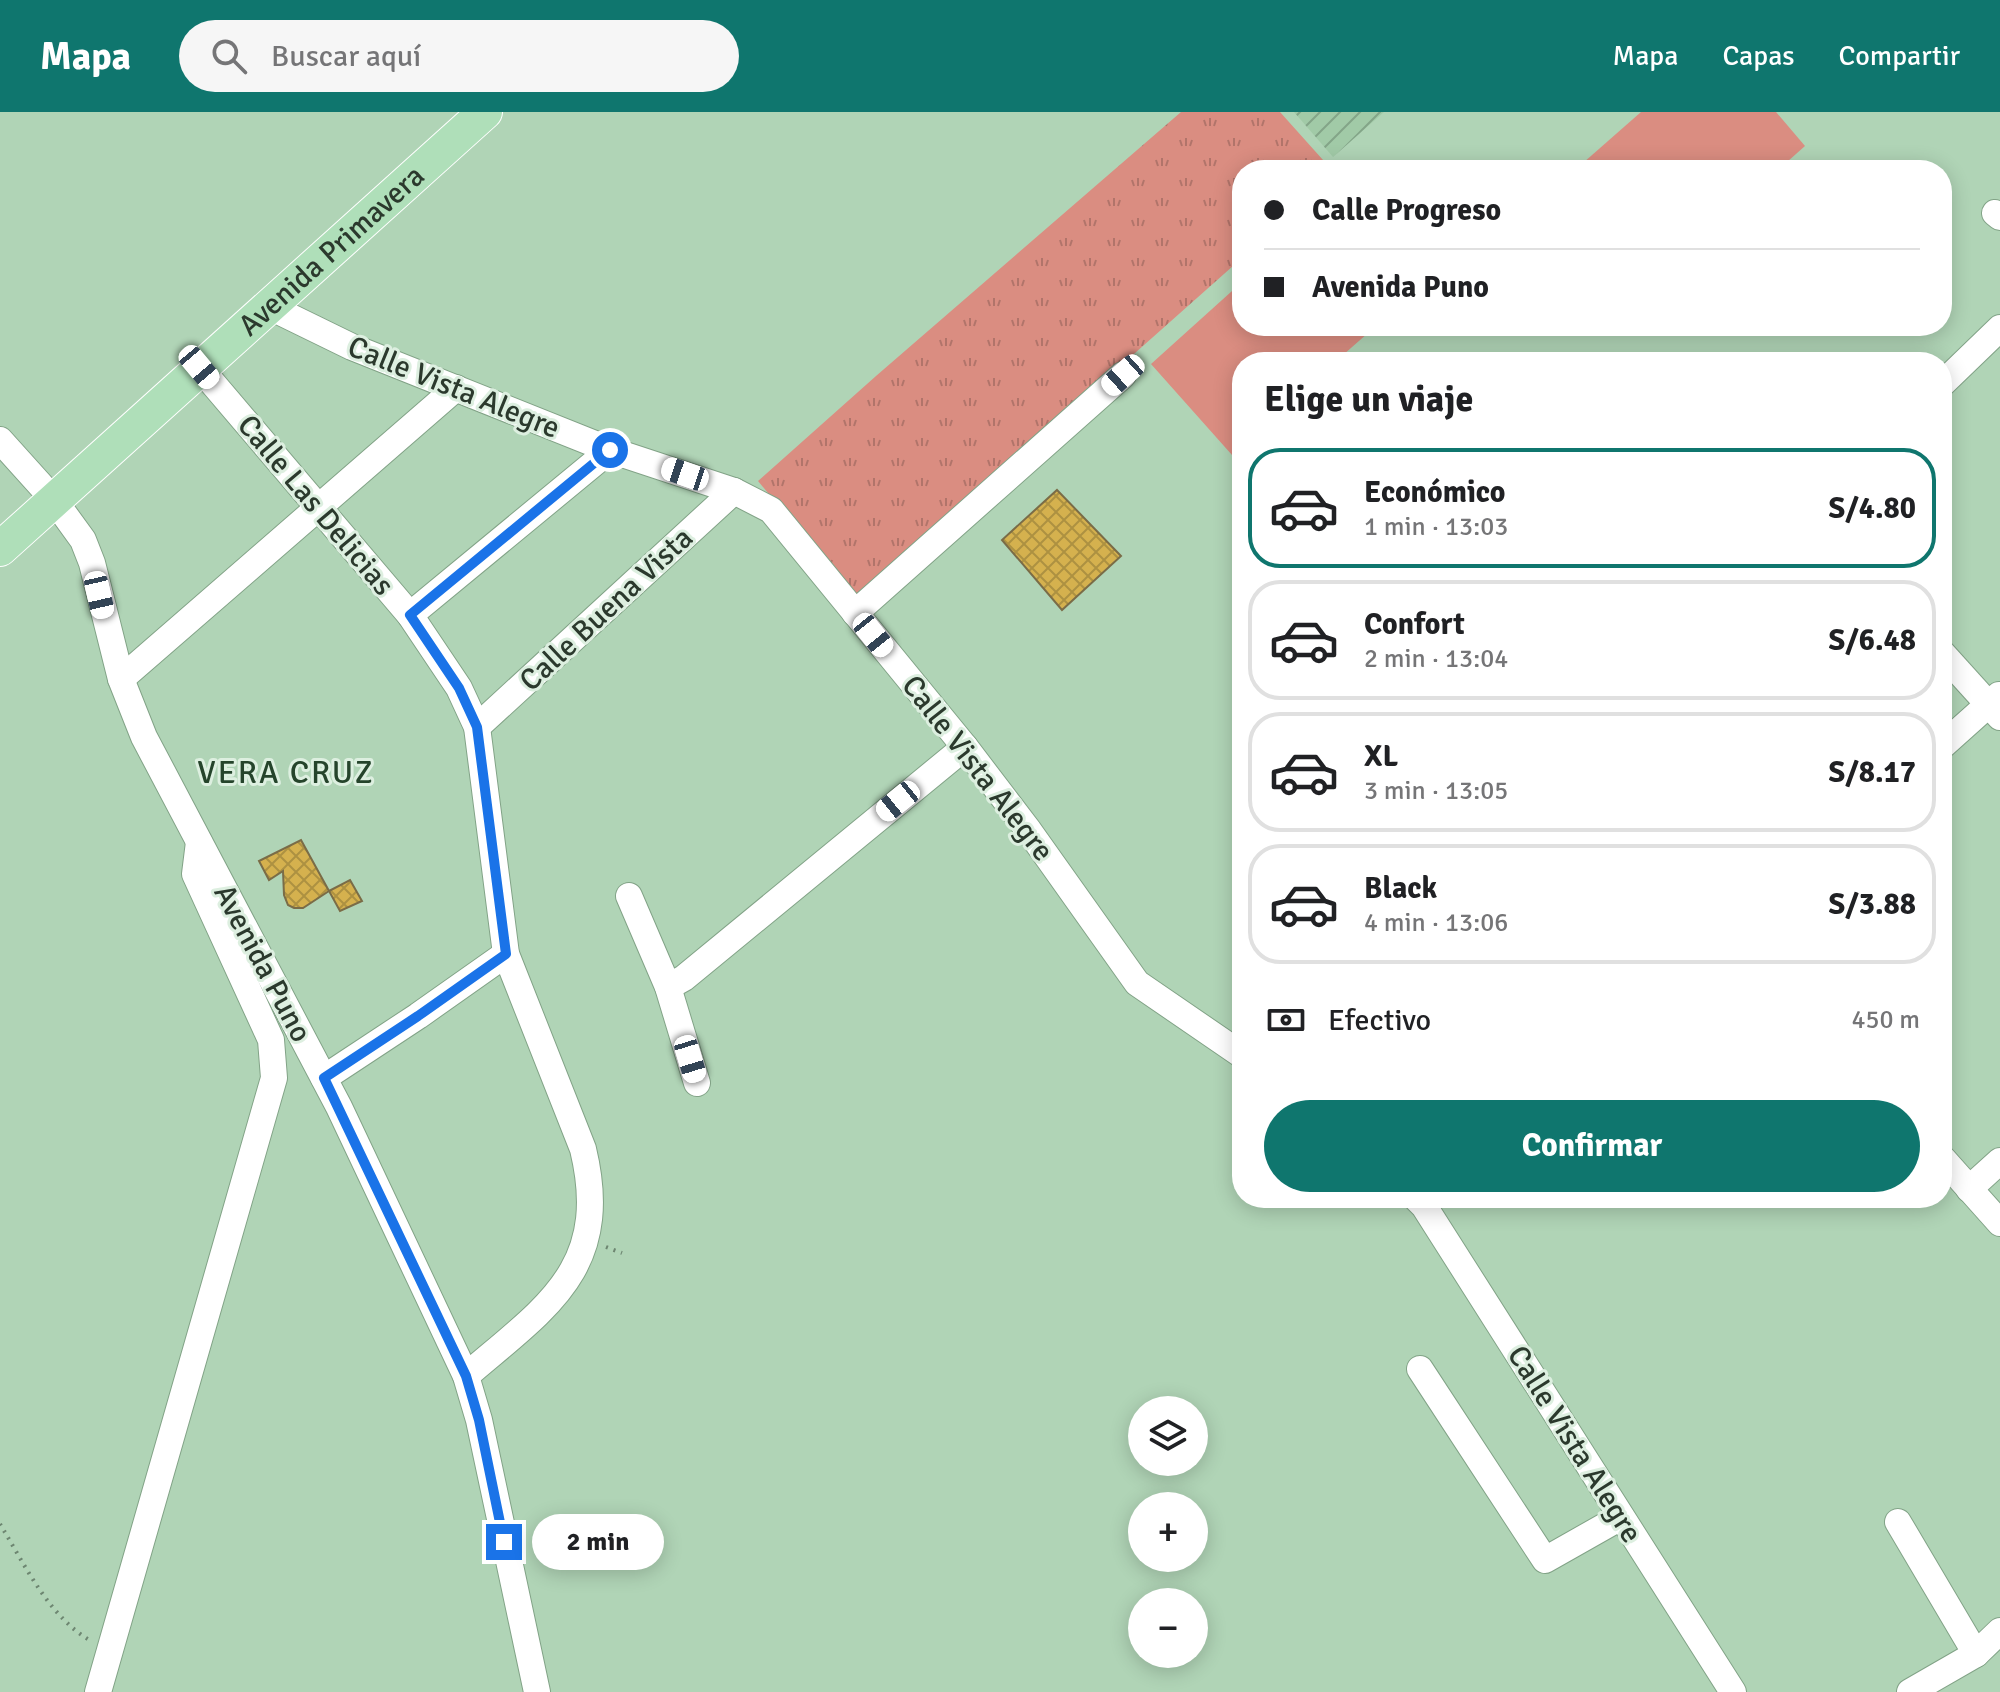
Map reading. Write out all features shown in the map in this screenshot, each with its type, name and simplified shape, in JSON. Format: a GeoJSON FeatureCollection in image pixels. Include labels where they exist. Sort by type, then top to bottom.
{"type":"FeatureCollection","features":[{"type":"Feature","properties":{"kind":"main road","name":"Avenida Primavera"},"geometry":{"type":"LineString","coordinates":[[0,549],[485,112]]}},
{"type":"Feature","properties":{"kind":"street","name":"Calle Vista Alegre"},"geometry":{"type":"LineString","coordinates":[[268,306],[352,347],[610,450],[734,491],[771,510],[965,747],[1137,983],[1232,1048]]}},
{"type":"Feature","properties":{"kind":"street"},"geometry":{"type":"LineString","coordinates":[[1952,374],[2000,328]]}},
{"type":"Feature","properties":{"kind":"street","name":"Calle Las Delicias"},"geometry":{"type":"LineString","coordinates":[[199,367],[410,615],[459,688],[477,727],[506,954],[583,1149],[590,1176],[590,1211],[577,1265],[564,1287],[466,1376]]}},
{"type":"Feature","properties":{"kind":"street"},"geometry":{"type":"LineString","coordinates":[[855,613],[1123,375]]}},
{"type":"Feature","properties":{"kind":"street"},"geometry":{"type":"LineString","coordinates":[[121,679],[456,388]]}},
{"type":"Feature","properties":{"kind":"street","name":"Avenida Puno"},"geometry":{"type":"LineString","coordinates":[[0,440],[54,500],[83,540],[92,563],[121,679],[144,737],[324,1078],[466,1376],[479,1420],[537,1692]]}},
{"type":"Feature","properties":{"kind":"street"},"geometry":{"type":"LineString","coordinates":[[410,615],[610,450]]}},
{"type":"Feature","properties":{"kind":"street","name":"Calle Buena Vista"},"geometry":{"type":"LineString","coordinates":[[477,727],[734,491]]}},
{"type":"Feature","properties":{"kind":"street"},"geometry":{"type":"LineString","coordinates":[[1952,663],[1996,705],[1952,738]]}},
{"type":"Feature","properties":{"kind":"street"},"geometry":{"type":"LineString","coordinates":[[668,987],[684,978],[965,747]]}},
{"type":"Feature","properties":{"kind":"street"},"geometry":{"type":"LineString","coordinates":[[98,1692],[274,1078],[271,1040],[195,874],[199,842]]}},
{"type":"Feature","properties":{"kind":"street"},"geometry":{"type":"LineString","coordinates":[[629,896],[668,987],[697,1083]]}},
{"type":"Feature","properties":{"kind":"street"},"geometry":{"type":"LineString","coordinates":[[324,1078],[506,954]]}},
{"type":"Feature","properties":{"kind":"street"},"geometry":{"type":"LineString","coordinates":[[1969,1189],[2000,1161]]}},
{"type":"Feature","properties":{"kind":"street"},"geometry":{"type":"LineString","coordinates":[[1952,1169],[2000,1223]]}},
{"type":"Feature","properties":{"kind":"street","name":"Calle Vista Alegre"},"geometry":{"type":"LineString","coordinates":[[1428,1208],[1733,1692]]}},
{"type":"Feature","properties":{"kind":"street"},"geometry":{"type":"LineString","coordinates":[[1420,1369],[1545,1560],[1621,1517]]}},
{"type":"Feature","properties":{"kind":"street"},"geometry":{"type":"LineString","coordinates":[[1898,1522],[1976,1654]]}},
{"type":"Feature","properties":{"kind":"street"},"geometry":{"type":"LineString","coordinates":[[1910,1692],[1976,1654],[2000,1631]]}},
{"type":"Feature","properties":{"kind":"path"},"geometry":{"type":"LineString","coordinates":[[0,1524],[32,1576],[71,1629],[109,1651]]}},
{"type":"Feature","properties":{"kind":"shaded area"},"geometry":{"type":"Polygon","coordinates":[[[1294,112],[1384,112],[1333,157],[1294,112]]]}},
{"type":"Feature","properties":{"kind":"green space"},"geometry":{"type":"Polygon","coordinates":[[[1181,112],[1280,112],[1323,160],[1232,160],[1232,267],[857,600],[758,481],[1181,112]]]}},
{"type":"Feature","properties":{"kind":"green space"},"geometry":{"type":"Polygon","coordinates":[[[1641,112],[1776,112],[1805,146],[1789,160],[1586,160],[1641,112]]]}},
{"type":"Feature","properties":{"kind":"green space"},"geometry":{"type":"Polygon","coordinates":[[[1232,291],[1232,336],[1365,336],[1346,352],[1232,352],[1232,455],[1151,364],[1232,291]]]}},
{"type":"Feature","properties":{"kind":"building"},"geometry":{"type":"Polygon","coordinates":[[[1057,490],[1121,556],[1062,610],[1002,540],[1057,490]]]}},
{"type":"Feature","properties":{"kind":"building"},"geometry":{"type":"Polygon","coordinates":[[[301,840],[329,891],[303,908],[294,908],[288,905],[284,895],[283,871],[269,880],[259,861],[301,840]]]}},
{"type":"Feature","properties":{"kind":"building"},"geometry":{"type":"Polygon","coordinates":[[[350,880],[362,901],[340,911],[329,891],[350,880]]]}},
{"type":"Feature","properties":{"kind":"district","name":"VERA CRUZ"},"geometry":{"type":"Point","coordinates":[286,772]}},
{"type":"Feature","properties":{"kind":"route"},"geometry":{"type":"LineString","coordinates":[[504,1542],[479,1420],[466,1376],[324,1078],[506,954],[477,727],[459,688],[410,615],[610,450]]}}]}
